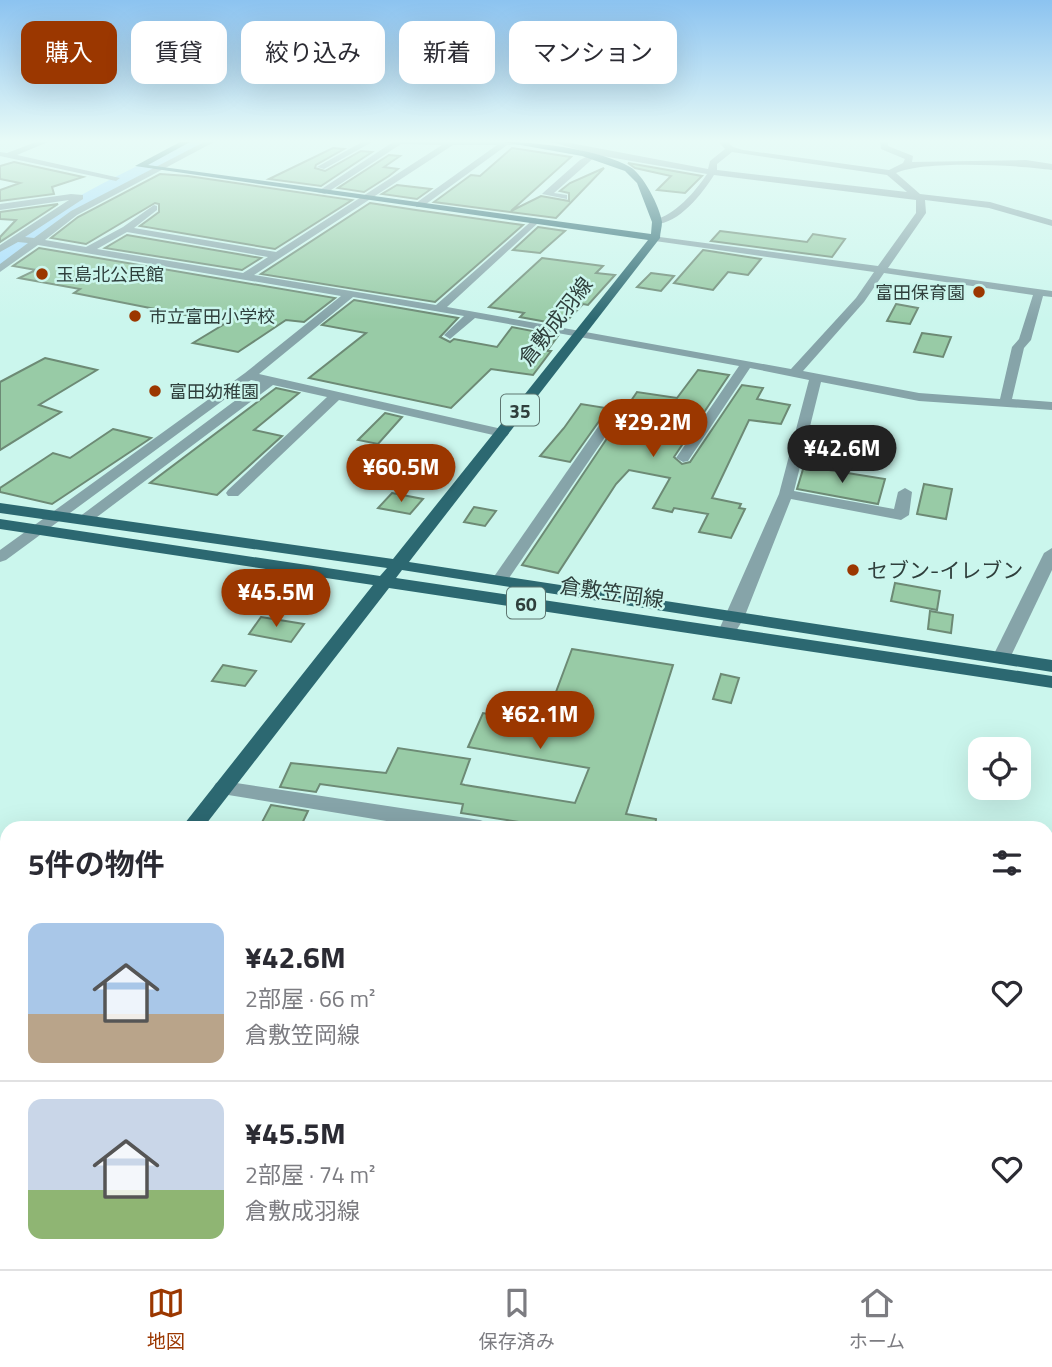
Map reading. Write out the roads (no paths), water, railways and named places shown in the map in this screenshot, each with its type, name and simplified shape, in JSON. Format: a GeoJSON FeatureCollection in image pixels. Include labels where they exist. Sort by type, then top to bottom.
{"type":"FeatureCollection","features":[{"type":"Feature","properties":{"kind":"main road"},"geometry":{"type":"LineString","coordinates":[[390,201],[655,238],[657,222],[648,201]]}},
{"type":"Feature","properties":{"kind":"main road","name":"倉敷成羽線"},"geometry":{"type":"LineString","coordinates":[[197,821],[655,238]]}},
{"type":"Feature","properties":{"kind":"main road","name":"倉敷笠岡線"},"geometry":{"type":"LineString","coordinates":[[0,508],[499,581],[1052,682]]}},
{"type":"Feature","properties":{"kind":"main road","name":"倉敷笠岡線"},"geometry":{"type":"LineString","coordinates":[[0,524],[384,583],[1052,666]]}},
{"type":"Feature","properties":{"kind":"street"},"geometry":{"type":"LineString","coordinates":[[0,207],[43,201]]}},
{"type":"Feature","properties":{"kind":"street"},"geometry":{"type":"LineString","coordinates":[[0,249],[74,201]]}},
{"type":"Feature","properties":{"kind":"street"},"geometry":{"type":"LineString","coordinates":[[0,269],[74,213],[95,201]]}},
{"type":"Feature","properties":{"kind":"street"},"geometry":{"type":"LineString","coordinates":[[245,276],[361,201]]}},
{"type":"Feature","properties":{"kind":"street"},"geometry":{"type":"LineString","coordinates":[[419,205],[424,201]]}},
{"type":"Feature","properties":{"kind":"street"},"geometry":{"type":"LineString","coordinates":[[657,222],[669,219],[687,201]]}},
{"type":"Feature","properties":{"kind":"street"},"geometry":{"type":"LineString","coordinates":[[795,372],[860,300],[921,213],[920,201]]}},
{"type":"Feature","properties":{"kind":"street"},"geometry":{"type":"LineString","coordinates":[[952,201],[990,205],[1052,223]]}},
{"type":"Feature","properties":{"kind":"street"},"geometry":{"type":"LineString","coordinates":[[87,250],[126,229],[154,208]]}},
{"type":"Feature","properties":{"kind":"street"},"geometry":{"type":"LineString","coordinates":[[438,309],[535,221]]}},
{"type":"Feature","properties":{"kind":"street"},"geometry":{"type":"LineString","coordinates":[[126,229],[278,255]]}},
{"type":"Feature","properties":{"kind":"street"},"geometry":{"type":"LineString","coordinates":[[15,238],[580,332],[919,397],[1052,404]]}},
{"type":"Feature","properties":{"kind":"street"},"geometry":{"type":"LineString","coordinates":[[655,238],[1046,293],[1025,340],[1017,348],[1011,403]]}},
{"type":"Feature","properties":{"kind":"street"},"geometry":{"type":"LineString","coordinates":[[146,260],[164,249],[262,265]]}},
{"type":"Feature","properties":{"kind":"street"},"geometry":{"type":"LineString","coordinates":[[0,558],[249,376],[351,294]]}},
{"type":"Feature","properties":{"kind":"street"},"geometry":{"type":"LineString","coordinates":[[450,335],[472,315]]}},
{"type":"Feature","properties":{"kind":"street"},"geometry":{"type":"LineString","coordinates":[[683,458],[747,363]]}},
{"type":"Feature","properties":{"kind":"street"},"geometry":{"type":"LineString","coordinates":[[249,376],[502,433]]}},
{"type":"Feature","properties":{"kind":"street"},"geometry":{"type":"LineString","coordinates":[[731,625],[786,494],[816,377]]}},
{"type":"Feature","properties":{"kind":"street"},"geometry":{"type":"LineString","coordinates":[[84,520],[270,381]]}},
{"type":"Feature","properties":{"kind":"street"},"geometry":{"type":"LineString","coordinates":[[233,493],[336,396]]}},
{"type":"Feature","properties":{"kind":"street"},"geometry":{"type":"LineString","coordinates":[[499,581],[607,424]]}},
{"type":"Feature","properties":{"kind":"street"},"geometry":{"type":"LineString","coordinates":[[786,494],[901,514],[905,492]]}},
{"type":"Feature","properties":{"kind":"street"},"geometry":{"type":"LineString","coordinates":[[1002,658],[1052,552]]}},
{"type":"Feature","properties":{"kind":"street"},"geometry":{"type":"LineString","coordinates":[[223,788],[435,821]]}},
{"type":"Feature","properties":{"kind":"waterway"},"geometry":{"type":"LineString","coordinates":[[0,260],[38,228],[86,201]]}},
{"type":"Feature","properties":{"kind":"place","name":"玉島北公民館"},"geometry":{"type":"Point","coordinates":[42,274]}},
{"type":"Feature","properties":{"kind":"place","name":"富田保育園"},"geometry":{"type":"Point","coordinates":[979,292]}},
{"type":"Feature","properties":{"kind":"place","name":"市立富田小学校"},"geometry":{"type":"Point","coordinates":[135,316]}},
{"type":"Feature","properties":{"kind":"place","name":"富田幼稚園"},"geometry":{"type":"Point","coordinates":[155,391]}},
{"type":"Feature","properties":{"kind":"place","name":"セブン-イレブン"},"geometry":{"type":"Point","coordinates":[853,570]}}]}
